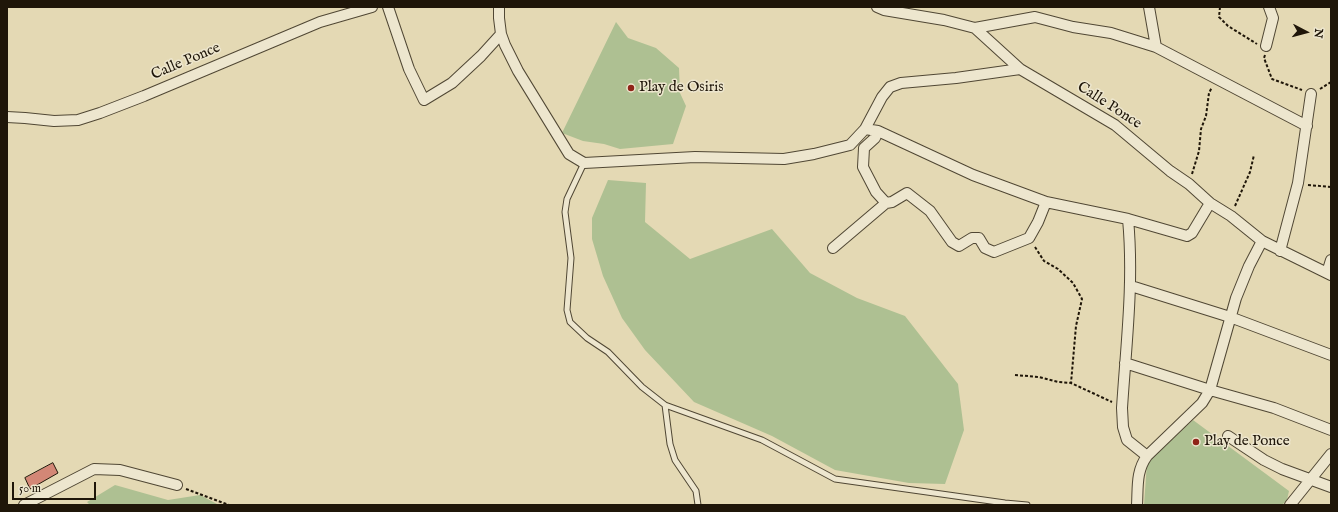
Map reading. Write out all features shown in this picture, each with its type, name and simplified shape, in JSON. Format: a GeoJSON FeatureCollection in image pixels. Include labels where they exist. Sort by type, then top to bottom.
{"type":"FeatureCollection","features":[{"type":"Feature","properties":{"kind":"street","name":"Calle Ponce"},"geometry":{"type":"LineString","coordinates":[[7,117],[54,121],[78,120],[144,96],[320,22],[372,7]]}},
{"type":"Feature","properties":{"kind":"street"},"geometry":{"type":"LineString","coordinates":[[388,7],[409,69],[424,100],[452,83],[481,56],[501,34]]}},
{"type":"Feature","properties":{"kind":"street"},"geometry":{"type":"LineString","coordinates":[[499,7],[501,34],[518,71],[569,154],[584,163],[695,157],[784,159],[814,154],[850,145],[865,128],[882,97],[890,87],[901,83],[956,78],[1020,69]]}},
{"type":"Feature","properties":{"kind":"street","name":"Calle Ponce"},"geometry":{"type":"LineString","coordinates":[[877,7],[884,10],[944,20],[975,28],[1020,69],[1115,125],[1170,171],[1189,184],[1210,203],[1231,216],[1262,241],[1329,274]]}},
{"type":"Feature","properties":{"kind":"street"},"geometry":{"type":"LineString","coordinates":[[1149,7],[1156,48]]}},
{"type":"Feature","properties":{"kind":"street"},"geometry":{"type":"LineString","coordinates":[[1266,46],[1273,18],[1269,7]]}},
{"type":"Feature","properties":{"kind":"street"},"geometry":{"type":"LineString","coordinates":[[975,28],[1034,17],[1073,27],[1111,33],[1156,48],[1306,126]]}},
{"type":"Feature","properties":{"kind":"street"},"geometry":{"type":"LineString","coordinates":[[1280,251],[1298,183],[1311,94]]}},
{"type":"Feature","properties":{"kind":"street"},"geometry":{"type":"LineString","coordinates":[[865,128],[878,131],[973,175],[1046,202],[1128,219],[1187,236],[1192,233],[1210,203]]}},
{"type":"Feature","properties":{"kind":"street"},"geometry":{"type":"LineString","coordinates":[[878,131],[875,138],[864,148],[863,166],[876,192],[886,203]]}},
{"type":"Feature","properties":{"kind":"street"},"geometry":{"type":"LineString","coordinates":[[833,248],[886,203],[892,202],[907,193],[930,211],[952,242],[959,246],[972,238],[979,238],[985,248],[994,252],[1029,238],[1038,222],[1046,202]]}},
{"type":"Feature","properties":{"kind":"street"},"geometry":{"type":"LineString","coordinates":[[1128,219],[1131,246],[1126,363],[1122,408],[1123,427],[1126,440],[1147,456]]}},
{"type":"Feature","properties":{"kind":"street"},"geometry":{"type":"LineString","coordinates":[[1137,505],[1139,470],[1142,463],[1147,456],[1202,403],[1210,390],[1236,298],[1262,241]]}},
{"type":"Feature","properties":{"kind":"street"},"geometry":{"type":"LineString","coordinates":[[1329,274],[1331,260]]}},
{"type":"Feature","properties":{"kind":"street"},"geometry":{"type":"LineString","coordinates":[[1130,286],[1230,317],[1331,355]]}},
{"type":"Feature","properties":{"kind":"street"},"geometry":{"type":"LineString","coordinates":[[1126,363],[1210,390],[1274,408],[1331,430]]}},
{"type":"Feature","properties":{"kind":"street"},"geometry":{"type":"LineString","coordinates":[[1228,436],[1264,460],[1282,469],[1331,487]]}},
{"type":"Feature","properties":{"kind":"street"},"geometry":{"type":"LineString","coordinates":[[1290,505],[1331,454]]}},
{"type":"Feature","properties":{"kind":"street"},"geometry":{"type":"LineString","coordinates":[[24,505],[94,468],[120,470],[177,485]]}},
{"type":"Feature","properties":{"kind":"lane"},"geometry":{"type":"LineString","coordinates":[[584,163],[567,199],[565,212],[571,258],[566,310],[570,322],[587,338],[608,352],[642,387],[665,405],[762,440],[835,479],[1004,504],[1027,505]]}},
{"type":"Feature","properties":{"kind":"lane"},"geometry":{"type":"LineString","coordinates":[[665,405],[670,444],[675,460],[696,491],[698,505]]}},
{"type":"Feature","properties":{"kind":"path"},"geometry":{"type":"LineString","coordinates":[[1219,8],[1219,17],[1228,26],[1257,45],[1266,46],[1264,58],[1272,79],[1311,94],[1331,82]]}},
{"type":"Feature","properties":{"kind":"path"},"geometry":{"type":"LineString","coordinates":[[1189,184],[1199,152],[1201,129],[1206,116],[1209,93],[1216,79]]}},
{"type":"Feature","properties":{"kind":"path"},"geometry":{"type":"LineString","coordinates":[[1231,216],[1250,172],[1254,155]]}},
{"type":"Feature","properties":{"kind":"path"},"geometry":{"type":"LineString","coordinates":[[1298,183],[1331,187]]}},
{"type":"Feature","properties":{"kind":"path"},"geometry":{"type":"LineString","coordinates":[[1029,238],[1044,261],[1058,269],[1073,283],[1082,299],[1076,326],[1071,383]]}},
{"type":"Feature","properties":{"kind":"path"},"geometry":{"type":"LineString","coordinates":[[1015,375],[1039,377],[1058,382],[1071,383],[1122,408]]}},
{"type":"Feature","properties":{"kind":"path"},"geometry":{"type":"LineString","coordinates":[[177,485],[229,505]]}},
{"type":"Feature","properties":{"kind":"green space","name":"Play de Osiris"},"geometry":{"type":"Polygon","coordinates":[[[616,22],[628,38],[656,48],[679,68],[680,93],[686,106],[673,144],[620,149],[604,144],[583,141],[562,133],[616,22]]]}},
{"type":"Feature","properties":{"kind":"green space"},"geometry":{"type":"Polygon","coordinates":[[[608,180],[646,183],[645,222],[690,259],[772,229],[810,273],[857,298],[905,316],[958,384],[964,430],[945,484],[909,483],[835,470],[772,436],[694,402],[645,350],[622,318],[603,276],[592,239],[592,218],[608,180]]]}},
{"type":"Feature","properties":{"kind":"green space","name":"Play de Ponce"},"geometry":{"type":"Polygon","coordinates":[[[1193,420],[1289,491],[1287,500],[1282,505],[1144,505],[1147,463],[1193,420]]]}},
{"type":"Feature","properties":{"kind":"green space"},"geometry":{"type":"Polygon","coordinates":[[[115,485],[168,500],[200,495],[219,505],[90,505],[87,502],[115,485]]]}},
{"type":"Feature","properties":{"kind":"building"},"geometry":{"type":"Polygon","coordinates":[[[53,463],[58,473],[30,489],[25,478],[53,463]]]}},
{"type":"Feature","properties":{"kind":"place","name":"Play de Osiris"},"geometry":{"type":"Point","coordinates":[631,88]}},
{"type":"Feature","properties":{"kind":"place","name":"Play de Ponce"},"geometry":{"type":"Point","coordinates":[1196,442]}}]}
